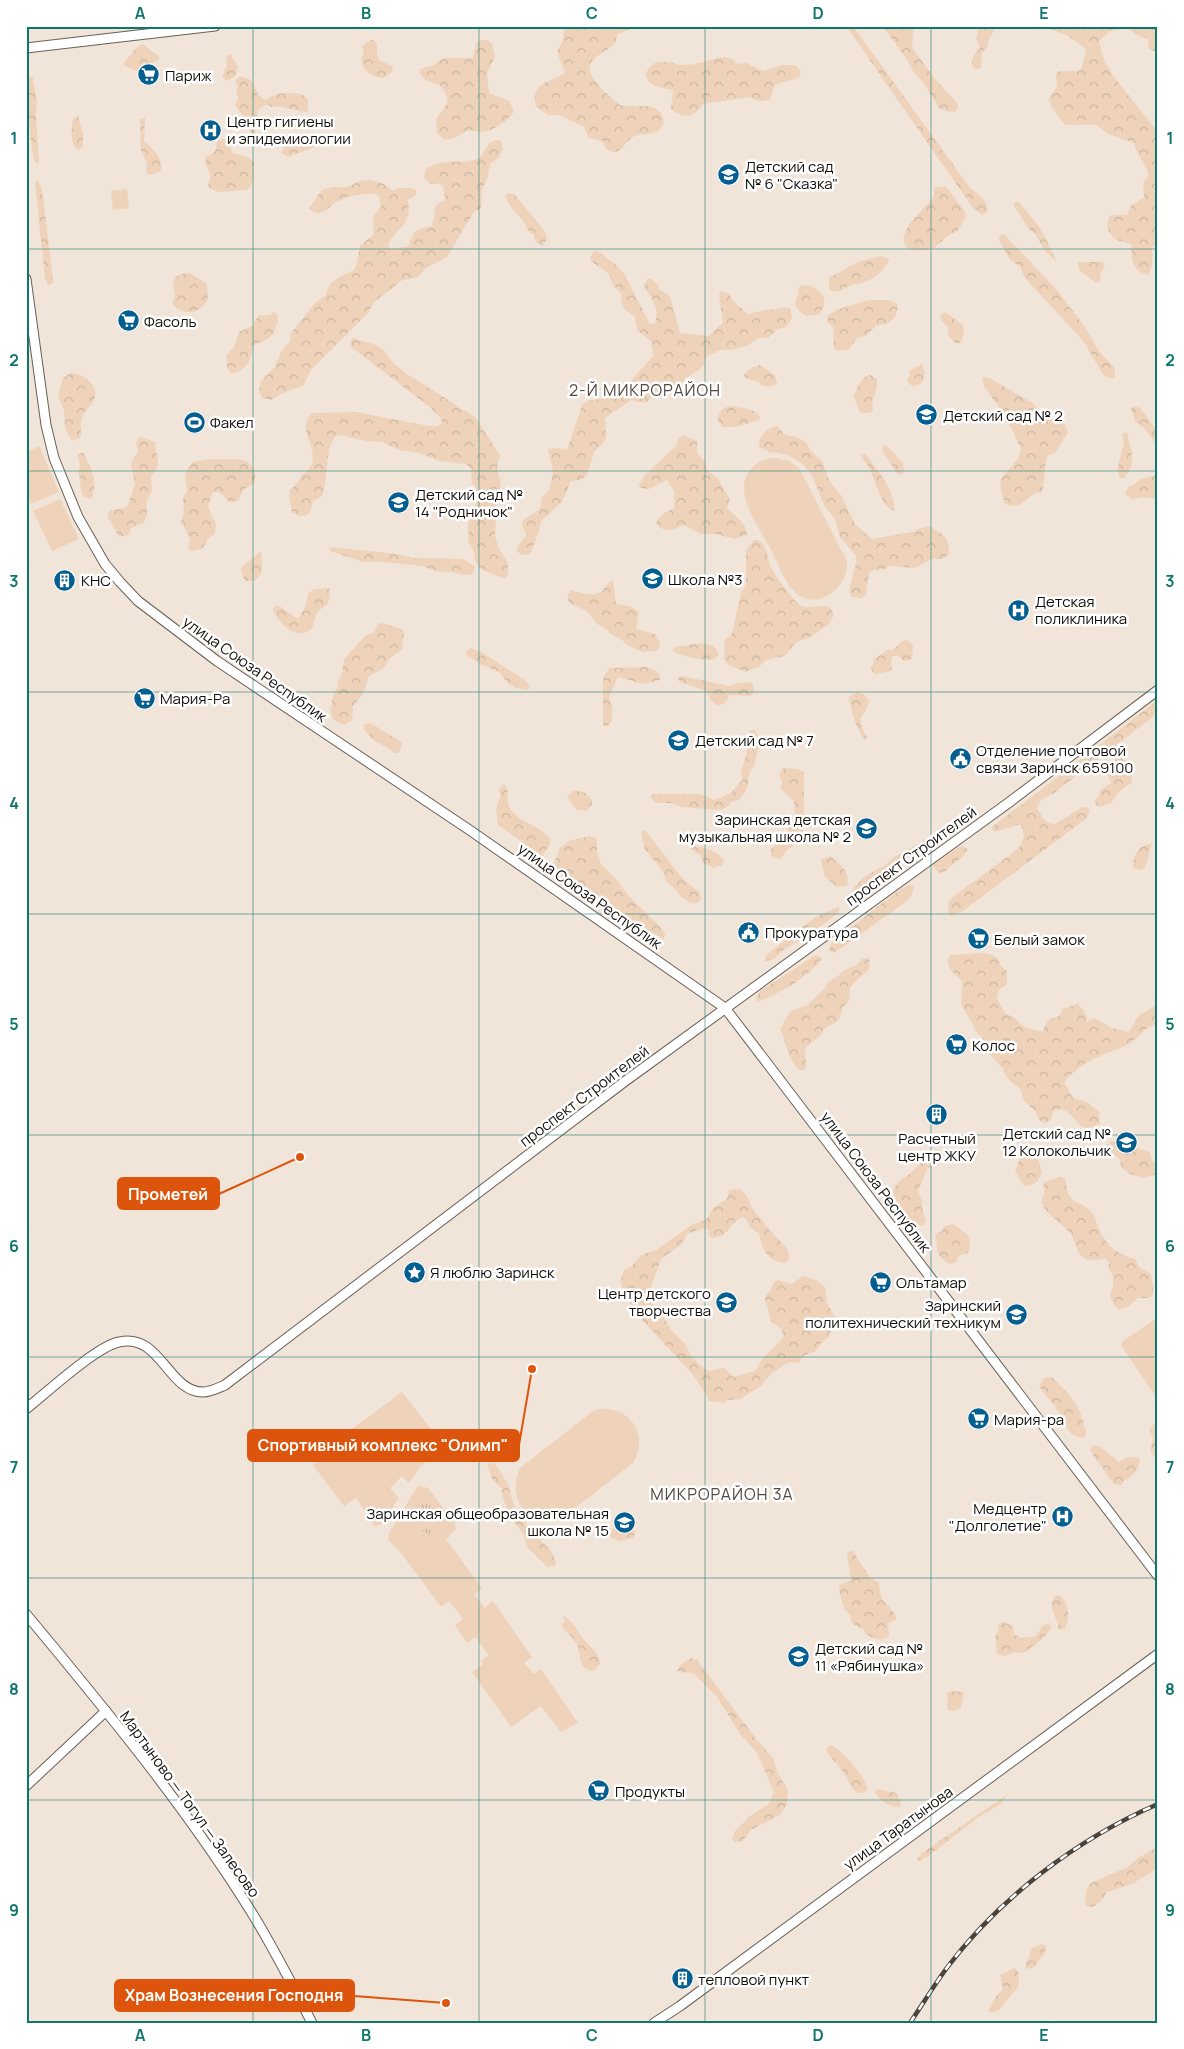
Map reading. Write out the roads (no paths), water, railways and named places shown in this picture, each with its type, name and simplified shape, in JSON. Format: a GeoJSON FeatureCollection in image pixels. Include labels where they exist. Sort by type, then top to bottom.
{"type":"FeatureCollection","features":[{"type":"Feature","properties":{"kind":"street"},"geometry":{"type":"LineString","coordinates":[[26,48],[215,26]]}},
{"type":"Feature","properties":{"kind":"street","name":"улица Союза Республик"},"geometry":{"type":"LineString","coordinates":[[26,279],[46,425],[54,458],[78,518],[105,564],[138,601],[217,661],[478,836],[726,1008],[1158,1576]]}},
{"type":"Feature","properties":{"kind":"street","name":"проспект Строителей"},"geometry":{"type":"LineString","coordinates":[[26,1409],[102,1349],[120,1341],[147,1346],[186,1386],[197,1391],[205,1392],[225,1385],[624,1082],[1011,801],[1158,690]]}},
{"type":"Feature","properties":{"kind":"street","name":"Мартыново — Тогул — Залесово"},"geometry":{"type":"LineString","coordinates":[[26,1614],[106,1711],[182,1811],[251,1912],[273,1948],[312,2023]]}},
{"type":"Feature","properties":{"kind":"street","name":"улица Таратынова"},"geometry":{"type":"LineString","coordinates":[[654,2023],[696,1995],[1158,1654]]}},
{"type":"Feature","properties":{"kind":"street"},"geometry":{"type":"LineString","coordinates":[[26,1786],[106,1711]]}},
{"type":"Feature","properties":{"kind":"railway"},"geometry":{"type":"LineString","coordinates":[[910,2023],[946,1969],[967,1943],[1015,1895],[1069,1853],[1128,1818],[1158,1804]]}},
{"type":"Feature","properties":{"kind":"place","name":"Париж"},"geometry":{"type":"Point","coordinates":[149,75]}},
{"type":"Feature","properties":{"kind":"place","name":"Центр гигиены и эпидемиологии"},"geometry":{"type":"Point","coordinates":[211,130]}},
{"type":"Feature","properties":{"kind":"place","name":"Детский сад № 6 \"Сказка\""},"geometry":{"type":"Point","coordinates":[729,175]}},
{"type":"Feature","properties":{"kind":"place","name":"Фасоль"},"geometry":{"type":"Point","coordinates":[128,321]}},
{"type":"Feature","properties":{"kind":"place","name":"Детский сад № 2"},"geometry":{"type":"Point","coordinates":[927,415]}},
{"type":"Feature","properties":{"kind":"place","name":"Факел"},"geometry":{"type":"Point","coordinates":[194,422]}},
{"type":"Feature","properties":{"kind":"place","name":"Детский сад № 14 \"Родничок\""},"geometry":{"type":"Point","coordinates":[399,503]}},
{"type":"Feature","properties":{"kind":"place","name":"Школа №3"},"geometry":{"type":"Point","coordinates":[652,579]}},
{"type":"Feature","properties":{"kind":"place","name":"КНС"},"geometry":{"type":"Point","coordinates":[65,580]}},
{"type":"Feature","properties":{"kind":"place","name":"Детская поликлиника"},"geometry":{"type":"Point","coordinates":[1019,610]}},
{"type":"Feature","properties":{"kind":"place","name":"Мария-Ра"},"geometry":{"type":"Point","coordinates":[144,698]}},
{"type":"Feature","properties":{"kind":"place","name":"Детский сад № 7"},"geometry":{"type":"Point","coordinates":[679,740]}},
{"type":"Feature","properties":{"kind":"place","name":"Отделение почтовой связи Заринск 659100"},"geometry":{"type":"Point","coordinates":[960,759]}},
{"type":"Feature","properties":{"kind":"place","name":"Заринская детская музыкальная школа № 2"},"geometry":{"type":"Point","coordinates":[867,828]}},
{"type":"Feature","properties":{"kind":"place","name":"Прокуратура"},"geometry":{"type":"Point","coordinates":[749,932]}},
{"type":"Feature","properties":{"kind":"place","name":"Белый замок"},"geometry":{"type":"Point","coordinates":[978,939]}},
{"type":"Feature","properties":{"kind":"place","name":"Колос"},"geometry":{"type":"Point","coordinates":[956,1045]}},
{"type":"Feature","properties":{"kind":"place","name":"Расчетный центр ЖКУ"},"geometry":{"type":"Point","coordinates":[937,1115]}},
{"type":"Feature","properties":{"kind":"place","name":"Детский сад № 12 Колокольчик"},"geometry":{"type":"Point","coordinates":[1127,1142]}},
{"type":"Feature","properties":{"kind":"place","name":"Прометей"},"geometry":{"type":"Point","coordinates":[300,1157]}},
{"type":"Feature","properties":{"kind":"place","name":"Я люблю Заринск"},"geometry":{"type":"Point","coordinates":[414,1272]}},
{"type":"Feature","properties":{"kind":"place","name":"Ольтамар"},"geometry":{"type":"Point","coordinates":[880,1282]}},
{"type":"Feature","properties":{"kind":"place","name":"Центр детского творчества"},"geometry":{"type":"Point","coordinates":[727,1302]}},
{"type":"Feature","properties":{"kind":"place","name":"Заринский политехнический техникум"},"geometry":{"type":"Point","coordinates":[1017,1314]}},
{"type":"Feature","properties":{"kind":"place","name":"Спортивный комплекс \"Олимп\""},"geometry":{"type":"Point","coordinates":[532,1369]}},
{"type":"Feature","properties":{"kind":"place","name":"Мария-ра"},"geometry":{"type":"Point","coordinates":[978,1419]}},
{"type":"Feature","properties":{"kind":"place","name":"Медцентр \"Долголетие\""},"geometry":{"type":"Point","coordinates":[1063,1517]}},
{"type":"Feature","properties":{"kind":"place","name":"Заринская общеобразовательная школа № 15"},"geometry":{"type":"Point","coordinates":[625,1522]}},
{"type":"Feature","properties":{"kind":"place","name":"Детский сад № 11 «Рябинушка»"},"geometry":{"type":"Point","coordinates":[799,1657]}},
{"type":"Feature","properties":{"kind":"place","name":"Продукты"},"geometry":{"type":"Point","coordinates":[599,1791]}},
{"type":"Feature","properties":{"kind":"place","name":"тепловой пункт"},"geometry":{"type":"Point","coordinates":[682,1979]}},
{"type":"Feature","properties":{"kind":"place","name":"Храм Вознесения Господня"},"geometry":{"type":"Point","coordinates":[446,2003]}},
{"type":"Feature","properties":{"kind":"district","name":"2-Й МИКРОРАЙОН"},"geometry":{"type":"Point","coordinates":[645,390]}},
{"type":"Feature","properties":{"kind":"district","name":"МИКРОРАЙОН 3А"},"geometry":{"type":"Point","coordinates":[722,1494]}}]}
